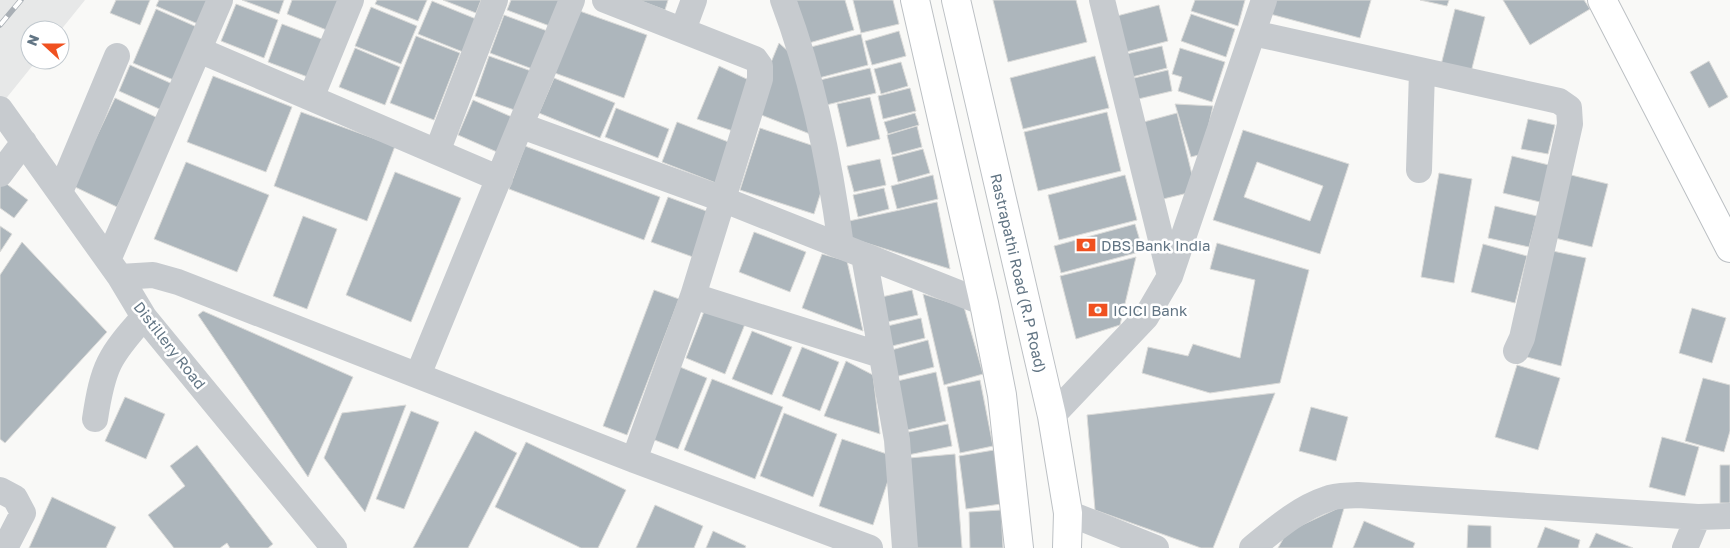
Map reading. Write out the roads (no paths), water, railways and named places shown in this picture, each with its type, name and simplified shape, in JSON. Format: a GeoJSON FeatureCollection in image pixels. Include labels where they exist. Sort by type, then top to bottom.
{"type":"FeatureCollection","features":[{"type":"Feature","properties":{"kind":"main road"},"geometry":{"type":"LineString","coordinates":[[916,0],[984,303],[1002,395],[1019,548]]}},
{"type":"Feature","properties":{"kind":"main road","name":"Rastrapathi Road (R.P Road)"},"geometry":{"type":"LineString","coordinates":[[956,0],[1052,416],[1068,513],[1067,548]]}},
{"type":"Feature","properties":{"kind":"main road"},"geometry":{"type":"LineString","coordinates":[[1602,0],[1722,216],[1730,248]]}},
{"type":"Feature","properties":{"kind":"street"},"geometry":{"type":"LineString","coordinates":[[220,0],[114,268],[178,282],[634,460],[870,548]]}},
{"type":"Feature","properties":{"kind":"street"},"geometry":{"type":"LineString","coordinates":[[311,98],[351,0]]}},
{"type":"Feature","properties":{"kind":"street"},"geometry":{"type":"LineString","coordinates":[[437,152],[495,0]]}},
{"type":"Feature","properties":{"kind":"street"},"geometry":{"type":"LineString","coordinates":[[418,375],[522,126],[572,0]]}},
{"type":"Feature","properties":{"kind":"street"},"geometry":{"type":"LineString","coordinates":[[605,0],[755,59],[760,66],[760,79],[693,296],[634,460]]}},
{"type":"Feature","properties":{"kind":"street"},"geometry":{"type":"LineString","coordinates":[[683,30],[694,0]]}},
{"type":"Feature","properties":{"kind":"street"},"geometry":{"type":"LineString","coordinates":[[783,0],[800,45],[830,169],[881,355],[897,440],[905,548]]}},
{"type":"Feature","properties":{"kind":"street"},"geometry":{"type":"LineString","coordinates":[[1102,0],[1170,276]]}},
{"type":"Feature","properties":{"kind":"street"},"geometry":{"type":"LineString","coordinates":[[1052,416],[1146,317],[1170,276],[1264,0]]}},
{"type":"Feature","properties":{"kind":"street"},"geometry":{"type":"LineString","coordinates":[[1253,33],[1559,102],[1570,108],[1570,124],[1522,338],[1516,351]]}},
{"type":"Feature","properties":{"kind":"street"},"geometry":{"type":"LineString","coordinates":[[199,50],[500,178]]}},
{"type":"Feature","properties":{"kind":"street"},"geometry":{"type":"LineString","coordinates":[[60,192],[118,56]]}},
{"type":"Feature","properties":{"kind":"street"},"geometry":{"type":"LineString","coordinates":[[1419,170],[1422,70]]}},
{"type":"Feature","properties":{"kind":"street","name":"Distillery Road"},"geometry":{"type":"LineString","coordinates":[[0,109],[114,268],[144,317],[334,548]]}},
{"type":"Feature","properties":{"kind":"street"},"geometry":{"type":"LineString","coordinates":[[522,126],[722,199],[984,303]]}},
{"type":"Feature","properties":{"kind":"street"},"geometry":{"type":"LineString","coordinates":[[0,174],[24,142]]}},
{"type":"Feature","properties":{"kind":"street"},"geometry":{"type":"LineString","coordinates":[[693,296],[881,355]]}},
{"type":"Feature","properties":{"kind":"street"},"geometry":{"type":"LineString","coordinates":[[95,419],[106,368],[115,349],[144,317]]}},
{"type":"Feature","properties":{"kind":"street"},"geometry":{"type":"LineString","coordinates":[[0,490],[16,498],[23,513],[5,548]]}},
{"type":"Feature","properties":{"kind":"street"},"geometry":{"type":"LineString","coordinates":[[1252,548],[1274,529],[1309,507],[1328,498],[1358,495],[1698,517],[1730,516]]}},
{"type":"Feature","properties":{"kind":"street"},"geometry":{"type":"LineString","coordinates":[[1068,513],[1156,548]]}},
{"type":"Feature","properties":{"kind":"street"},"geometry":{"type":"LineString","coordinates":[[1685,548],[1698,517]]}},
{"type":"Feature","properties":{"kind":"railway"},"geometry":{"type":"LineString","coordinates":[[0,25],[21,0]]}},
{"type":"Feature","properties":{"kind":"place","name":"DBS Bank India"},"geometry":{"type":"Point","coordinates":[1086,245]}},
{"type":"Feature","properties":{"kind":"place","name":"ICICI Bank"},"geometry":{"type":"Point","coordinates":[1098,310]}}]}
